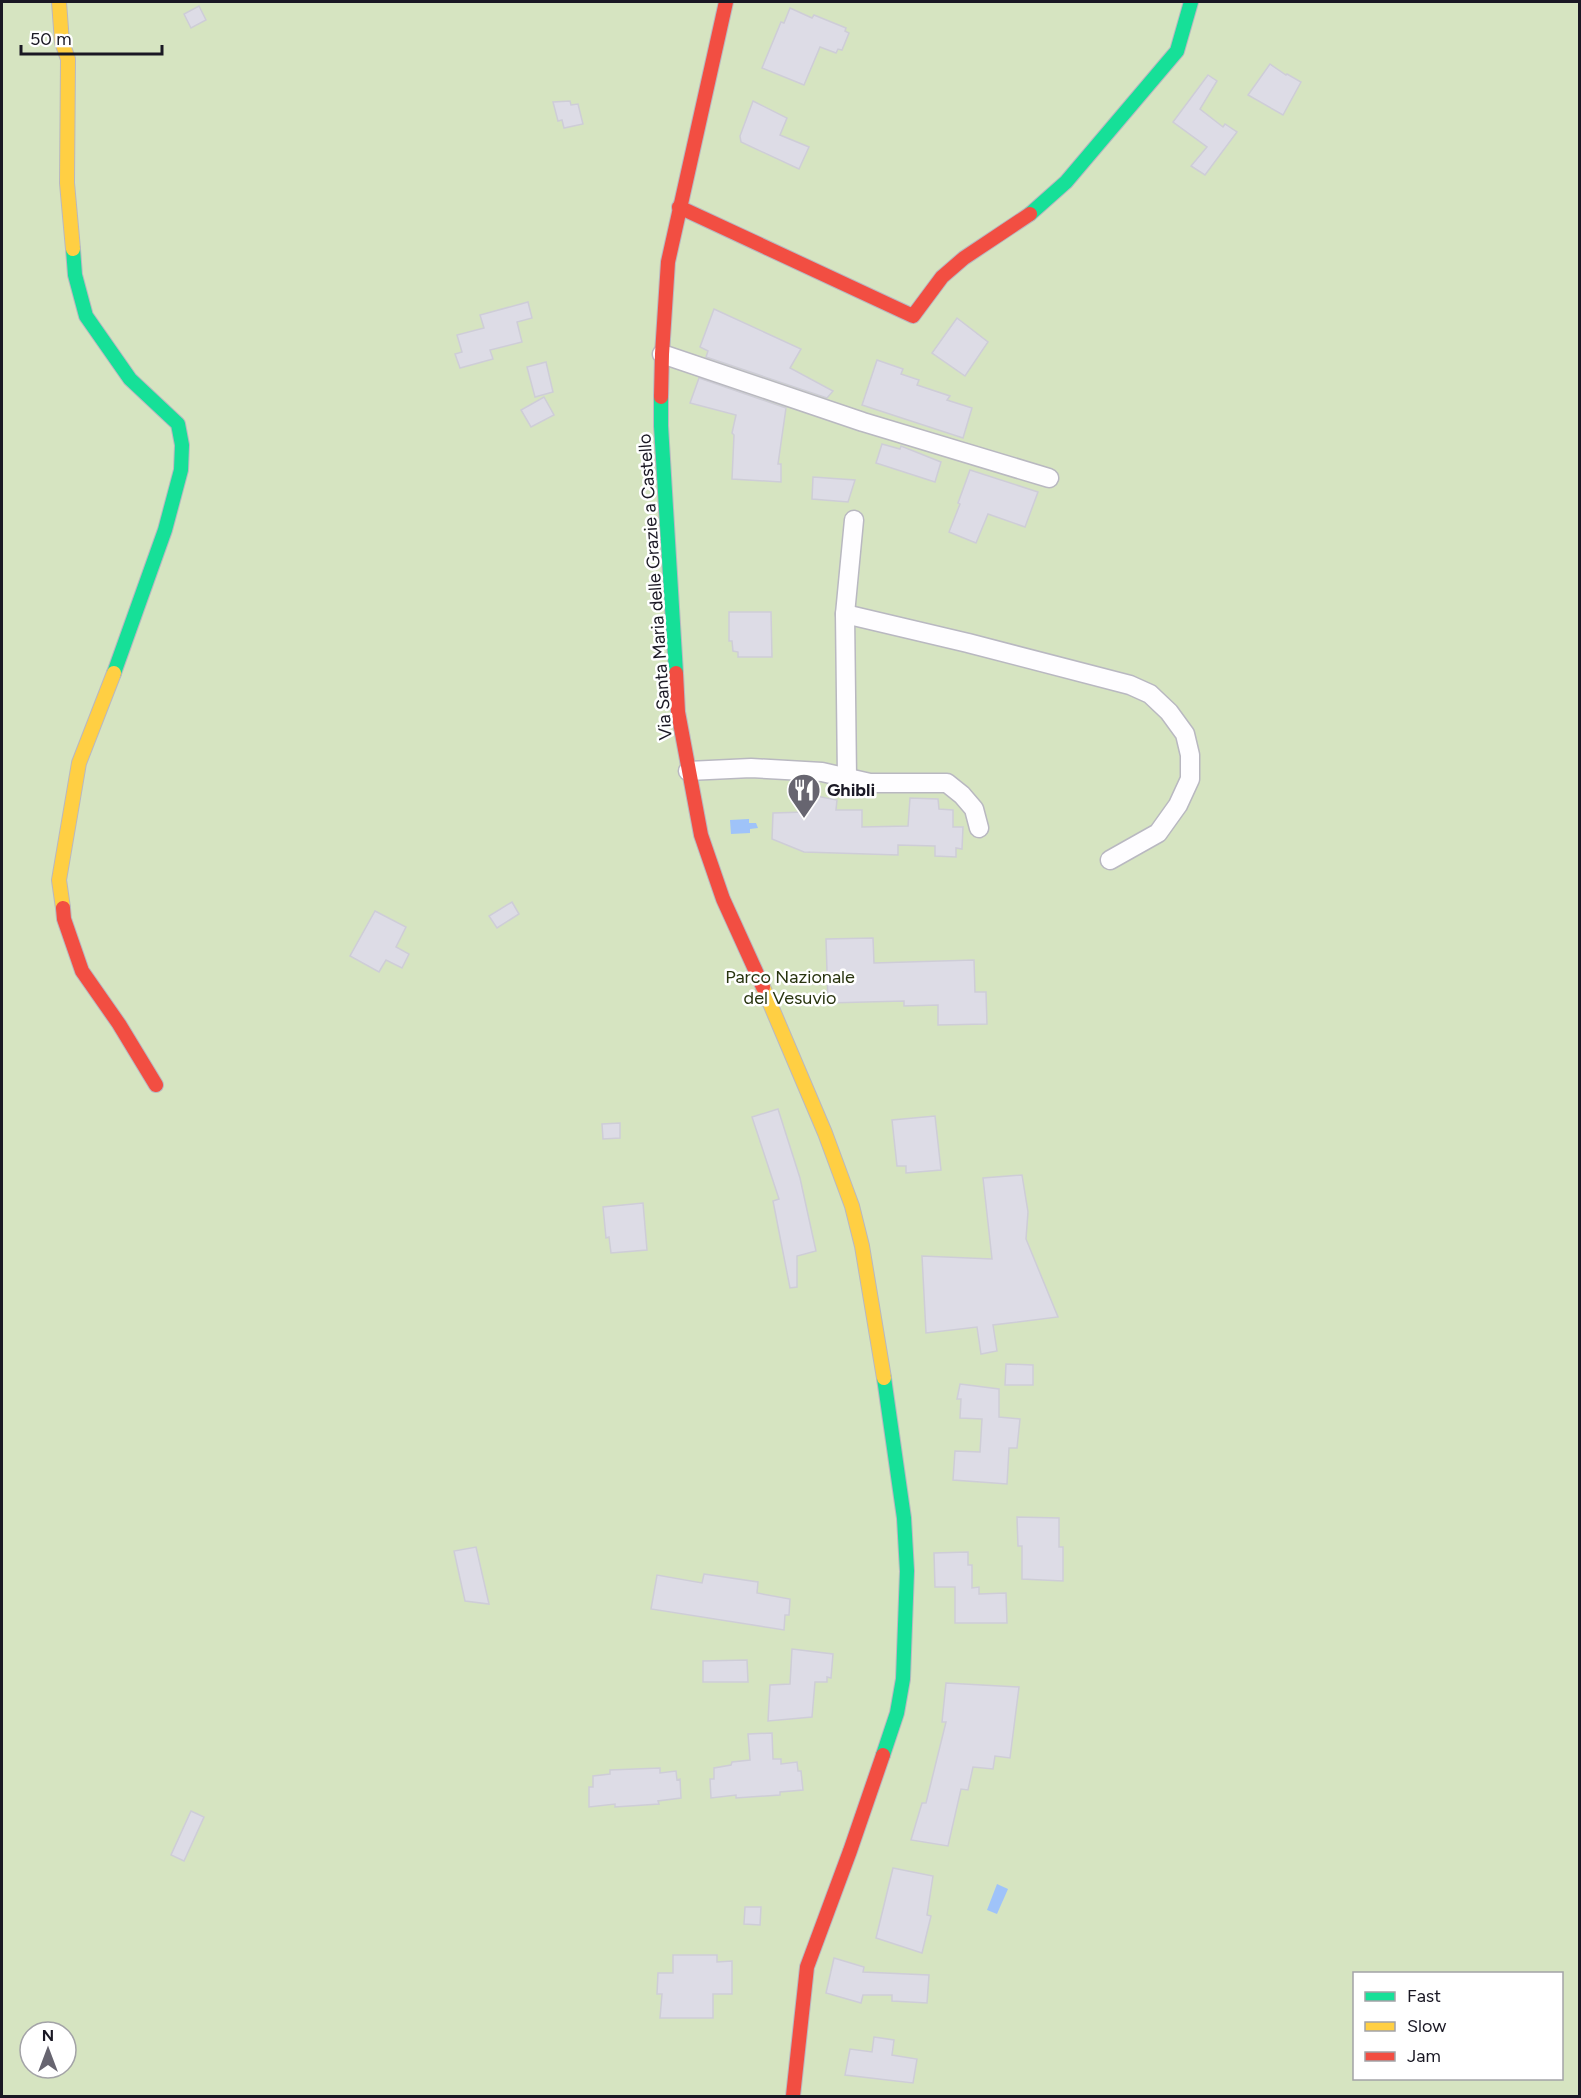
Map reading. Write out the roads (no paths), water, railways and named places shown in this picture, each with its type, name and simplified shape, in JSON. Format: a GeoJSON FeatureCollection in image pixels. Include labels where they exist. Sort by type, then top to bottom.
{"type":"FeatureCollection","features":[{"type":"Feature","properties":{"kind":"street"},"geometry":{"type":"LineString","coordinates":[[59,2],[62,42],[68,58],[67,183],[75,275],[86,316],[130,379],[178,424],[182,445],[181,470],[165,530],[79,764],[59,880],[64,919],[82,971],[119,1024],[156,1085]]}},
{"type":"Feature","properties":{"kind":"street","name":"Via Santa Maria delle Grazie a Castello"},"geometry":{"type":"LineString","coordinates":[[726,2],[668,262],[662,354],[661,426],[678,712],[701,834],[723,899],[789,1046],[852,1206],[872,1301],[904,1518],[907,1571],[903,1679],[897,1713],[854,1840],[807,1967],[793,2097]]}},
{"type":"Feature","properties":{"kind":"street"},"geometry":{"type":"LineString","coordinates":[[679,207],[913,316],[942,277],[964,258],[1032,213],[1066,182],[1177,51],[1191,2]]}},
{"type":"Feature","properties":{"kind":"street"},"geometry":{"type":"LineString","coordinates":[[662,354],[863,422],[1049,477]]}},
{"type":"Feature","properties":{"kind":"street"},"geometry":{"type":"LineString","coordinates":[[847,778],[845,614],[854,520]]}},
{"type":"Feature","properties":{"kind":"street"},"geometry":{"type":"LineString","coordinates":[[845,614],[1130,685],[1150,694],[1169,712],[1185,734],[1190,755],[1190,778],[1178,805],[1158,833],[1110,861]]}},
{"type":"Feature","properties":{"kind":"street"},"geometry":{"type":"LineString","coordinates":[[688,771],[752,768],[822,772],[870,783],[947,783],[974,809],[979,828]]}},
{"type":"Feature","properties":{"kind":"water"},"geometry":{"type":"Polygon","coordinates":[[[749,819],[749,823],[756,823],[758,828],[750,829],[750,833],[731,834],[730,820],[749,819]]]}},
{"type":"Feature","properties":{"kind":"water"},"geometry":{"type":"Polygon","coordinates":[[[997,1884],[1008,1889],[997,1914],[987,1910],[997,1884]]]}},
{"type":"Feature","properties":{"kind":"place","name":"Ghibli"},"geometry":{"type":"Point","coordinates":[804,819]}},
{"type":"Feature","properties":{"kind":"park label","name":"Parco Nazionale del Vesuvio"},"geometry":{"type":"Point","coordinates":[790,987]}}]}
